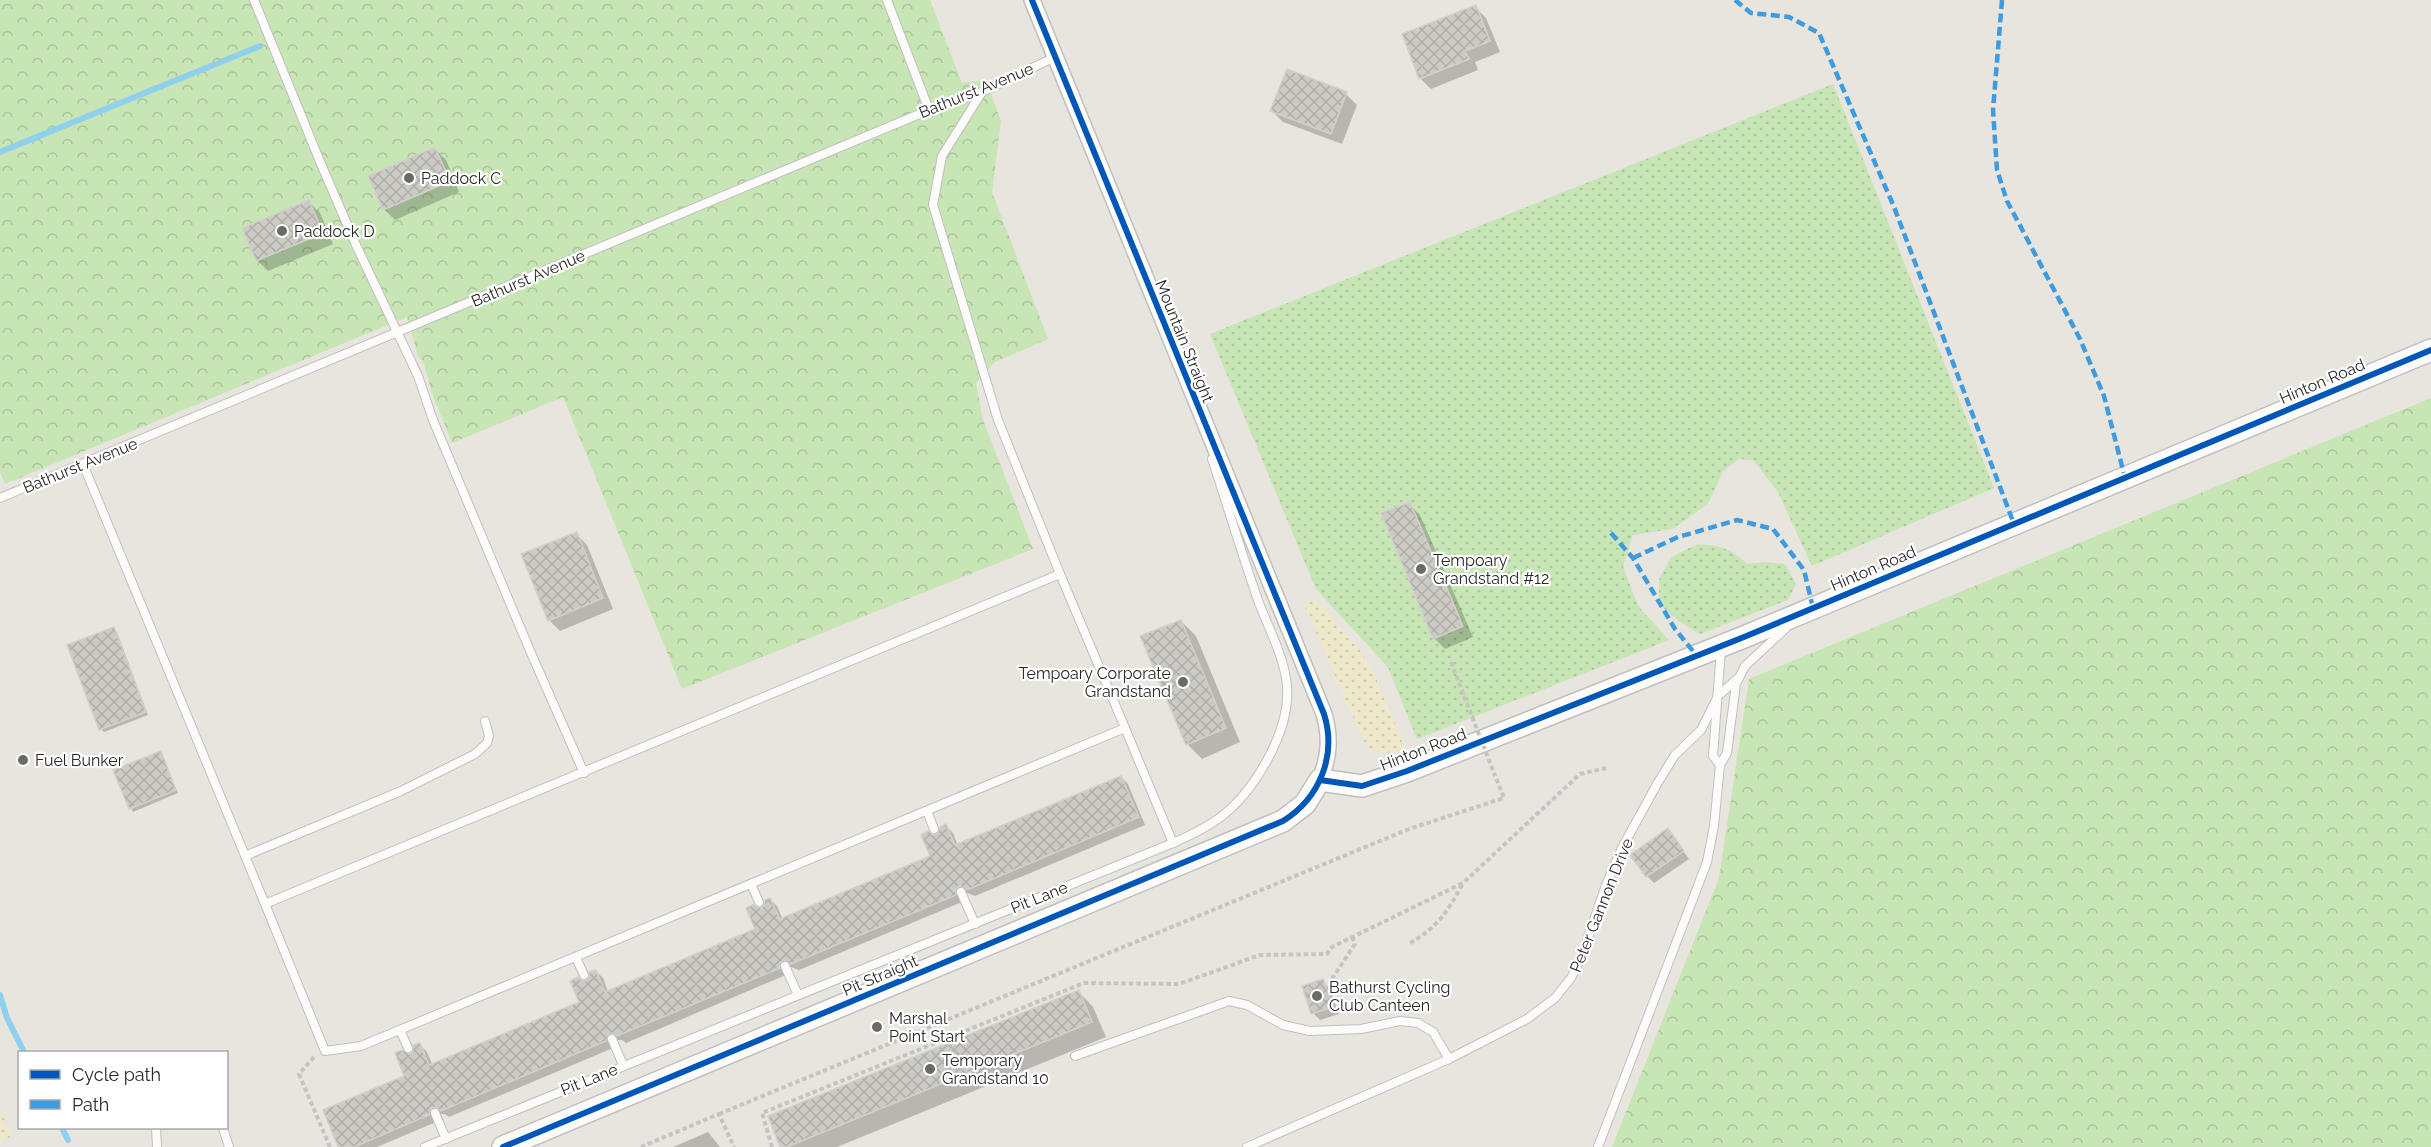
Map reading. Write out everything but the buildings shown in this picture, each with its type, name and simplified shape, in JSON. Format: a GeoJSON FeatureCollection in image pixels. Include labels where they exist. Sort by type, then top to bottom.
{"type":"FeatureCollection","features":[{"type":"Feature","properties":{"kind":"street","name":"Mountain Straight"},"geometry":{"type":"LineString","coordinates":[[1032,0],[1189,389],[1315,692],[1329,734],[1326,763],[1320,780]]}},
{"type":"Feature","properties":{"kind":"street","name":"Hinton Road"},"geometry":{"type":"LineString","coordinates":[[1320,780],[1362,786],[1407,771],[1722,646],[2431,350]]}},
{"type":"Feature","properties":{"kind":"street","name":"Pit Straight"},"geometry":{"type":"LineString","coordinates":[[503,1147],[1284,821],[1298,811],[1320,780]]}},
{"type":"Feature","properties":{"kind":"lane"},"geometry":{"type":"LineString","coordinates":[[254,0],[352,235],[418,376],[433,420],[584,773]]}},
{"type":"Feature","properties":{"kind":"lane"},"geometry":{"type":"LineString","coordinates":[[887,0],[929,110]]}},
{"type":"Feature","properties":{"kind":"lane","name":"Bathurst Avenue"},"geometry":{"type":"LineString","coordinates":[[0,498],[929,110],[982,92],[1055,57]]}},
{"type":"Feature","properties":{"kind":"lane"},"geometry":{"type":"LineString","coordinates":[[982,92],[942,156],[933,205],[998,420],[1173,843]]}},
{"type":"Feature","properties":{"kind":"lane","name":"Pit Lane"},"geometry":{"type":"LineString","coordinates":[[425,1147],[1173,843],[1219,818],[1249,788],[1272,749],[1284,716],[1287,687],[1283,667],[1259,602],[1189,389]]}},
{"type":"Feature","properties":{"kind":"lane"},"geometry":{"type":"LineString","coordinates":[[83,464],[325,1051],[361,1046],[1125,728]]}},
{"type":"Feature","properties":{"kind":"lane"},"geometry":{"type":"LineString","coordinates":[[266,904],[1060,574]]}},
{"type":"Feature","properties":{"kind":"lane","name":"Peter Gannon Drive"},"geometry":{"type":"LineString","coordinates":[[1247,1147],[1449,1059],[1527,1019],[1555,998],[1571,978],[1581,958],[1606,885],[1631,831],[1676,755],[1701,730],[1718,696],[1737,679],[1745,666],[1760,650],[1813,608]]}},
{"type":"Feature","properties":{"kind":"lane"},"geometry":{"type":"LineString","coordinates":[[1720,765],[1713,756],[1722,646]]}},
{"type":"Feature","properties":{"kind":"lane"},"geometry":{"type":"LineString","coordinates":[[1598,1147],[1707,862],[1714,826],[1720,765],[1727,753],[1730,716],[1737,679]]}},
{"type":"Feature","properties":{"kind":"lane"},"geometry":{"type":"LineString","coordinates":[[245,856],[401,791],[475,754],[487,743],[489,736],[485,721]]}},
{"type":"Feature","properties":{"kind":"lane"},"geometry":{"type":"LineString","coordinates":[[927,812],[934,829]]}},
{"type":"Feature","properties":{"kind":"lane"},"geometry":{"type":"LineString","coordinates":[[751,884],[759,902]]}},
{"type":"Feature","properties":{"kind":"lane"},"geometry":{"type":"LineString","coordinates":[[961,892],[975,924]]}},
{"type":"Feature","properties":{"kind":"lane"},"geometry":{"type":"LineString","coordinates":[[576,957],[584,975]]}},
{"type":"Feature","properties":{"kind":"lane"},"geometry":{"type":"LineString","coordinates":[[785,966],[798,995]]}},
{"type":"Feature","properties":{"kind":"lane"},"geometry":{"type":"LineString","coordinates":[[1075,1056],[1229,1001],[1247,1005],[1283,1025],[1310,1031],[1360,1029],[1400,1021],[1418,1023],[1433,1032],[1449,1059]]}},
{"type":"Feature","properties":{"kind":"lane"},"geometry":{"type":"LineString","coordinates":[[400,1030],[408,1048]]}},
{"type":"Feature","properties":{"kind":"lane"},"geometry":{"type":"LineString","coordinates":[[612,1039],[623,1065]]}},
{"type":"Feature","properties":{"kind":"lane"},"geometry":{"type":"LineString","coordinates":[[435,1113],[446,1139]]}},
{"type":"Feature","properties":{"kind":"lane"},"geometry":{"type":"LineString","coordinates":[[156,1129],[157,1147]]}},
{"type":"Feature","properties":{"kind":"lane"},"geometry":{"type":"LineString","coordinates":[[223,1129],[229,1147]]}},
{"type":"Feature","properties":{"kind":"path"},"geometry":{"type":"LineString","coordinates":[[641,1147],[1409,829],[1504,798],[1450,662]]}},
{"type":"Feature","properties":{"kind":"path"},"geometry":{"type":"LineString","coordinates":[[772,1147],[762,1113],[1084,983],[1179,984],[1260,956],[1327,954],[1332,946],[1463,882],[1580,774],[1606,768]]}},
{"type":"Feature","properties":{"kind":"path"},"geometry":{"type":"LineString","coordinates":[[1410,943],[1428,933],[1449,908],[1463,882]]}},
{"type":"Feature","properties":{"kind":"path"},"geometry":{"type":"LineString","coordinates":[[1332,979],[1355,944],[1352,937]]}},
{"type":"Feature","properties":{"kind":"path"},"geometry":{"type":"LineString","coordinates":[[325,1051],[312,1058],[299,1074],[330,1147]]}},
{"type":"Feature","properties":{"kind":"path"},"geometry":{"type":"LineString","coordinates":[[719,1114],[734,1147]]}},
{"type":"Feature","properties":{"kind":"green space"},"geometry":{"type":"Polygon","coordinates":[[[0,0],[930,0],[962,83],[986,80],[1001,121],[992,192],[1048,339],[995,362],[976,383],[983,420],[1033,549],[682,689],[563,397],[452,443],[432,393],[424,364],[418,356],[407,317],[5,484],[0,472],[0,0]]]}},
{"type":"Feature","properties":{"kind":"green space"},"geometry":{"type":"Polygon","coordinates":[[[1833,84],[1994,488],[1812,566],[1778,492],[1753,460],[1739,459],[1723,471],[1708,504],[1672,529],[1633,535],[1623,566],[1638,606],[1669,640],[1417,739],[1388,667],[1316,589],[1210,334],[1833,84]]]}},
{"type":"Feature","properties":{"kind":"green space"},"geometry":{"type":"Polygon","coordinates":[[[2431,398],[2431,1147],[1612,1147],[1719,878],[1749,679],[2431,398]]]}},
{"type":"Feature","properties":{"kind":"green space"},"geometry":{"type":"Polygon","coordinates":[[[1698,544],[1725,549],[1736,554],[1747,564],[1766,562],[1785,564],[1796,584],[1788,600],[1700,634],[1680,622],[1659,604],[1659,579],[1671,557],[1698,544]]]}},
{"type":"Feature","properties":{"kind":"sand"},"geometry":{"type":"Polygon","coordinates":[[[1315,599],[1360,650],[1375,676],[1406,751],[1395,753],[1370,751],[1304,605],[1315,599]]]}},
{"type":"Feature","properties":{"kind":"sand"},"geometry":{"type":"Polygon","coordinates":[[[0,1110],[12,1136],[0,1143],[0,1110]]]}},
{"type":"Feature","properties":{"kind":"waterway"},"geometry":{"type":"LineString","coordinates":[[0,152],[260,46]]}},
{"type":"Feature","properties":{"kind":"waterway"},"geometry":{"type":"LineString","coordinates":[[0,995],[7,1018],[24,1051]]}},
{"type":"Feature","properties":{"kind":"waterway"},"geometry":{"type":"LineString","coordinates":[[62,1129],[68,1140]]}},
{"type":"Feature","properties":{"kind":"marked path"},"geometry":{"type":"LineString","coordinates":[[1735,0],[1751,13],[1789,17],[1819,33],[1894,207],[2014,524]]}},
{"type":"Feature","properties":{"kind":"marked path"},"geometry":{"type":"LineString","coordinates":[[2002,0],[1993,110],[1997,170],[2007,201],[2080,339],[2104,396],[2125,478]]}},
{"type":"Feature","properties":{"kind":"marked path"},"geometry":{"type":"LineString","coordinates":[[1633,558],[1678,537],[1737,520],[1773,529],[1804,570],[1813,608]]}},
{"type":"Feature","properties":{"kind":"marked path"},"geometry":{"type":"LineString","coordinates":[[1611,533],[1633,558],[1675,629],[1697,656]]}},
{"type":"Feature","properties":{"kind":"cycle path"},"geometry":{"type":"LineString","coordinates":[[503,1147],[1283,821],[1296,811],[1316,788],[1326,760],[1328,745],[1324,714],[1032,0]]}},
{"type":"Feature","properties":{"kind":"cycle path"},"geometry":{"type":"LineString","coordinates":[[1320,780],[1362,786],[1407,771],[1744,637],[2431,350]]}},
{"type":"Feature","properties":{"kind":"place","name":"Paddock C"},"geometry":{"type":"Point","coordinates":[409,178]}},
{"type":"Feature","properties":{"kind":"place","name":"Paddock D"},"geometry":{"type":"Point","coordinates":[282,231]}},
{"type":"Feature","properties":{"kind":"place","name":"Tempoary Grandstand #12"},"geometry":{"type":"Point","coordinates":[1421,569]}},
{"type":"Feature","properties":{"kind":"place","name":"Tempoary Corporate Grandstand"},"geometry":{"type":"Point","coordinates":[1183,682]}},
{"type":"Feature","properties":{"kind":"place","name":"Fuel Bunker"},"geometry":{"type":"Point","coordinates":[23,760]}},
{"type":"Feature","properties":{"kind":"place","name":"Bathurst Cycling Club Canteen"},"geometry":{"type":"Point","coordinates":[1317,996]}},
{"type":"Feature","properties":{"kind":"place","name":"Marshal Point Start"},"geometry":{"type":"Point","coordinates":[877,1027]}},
{"type":"Feature","properties":{"kind":"place","name":"Temporary Grandstand 10"},"geometry":{"type":"Point","coordinates":[930,1069]}}]}
